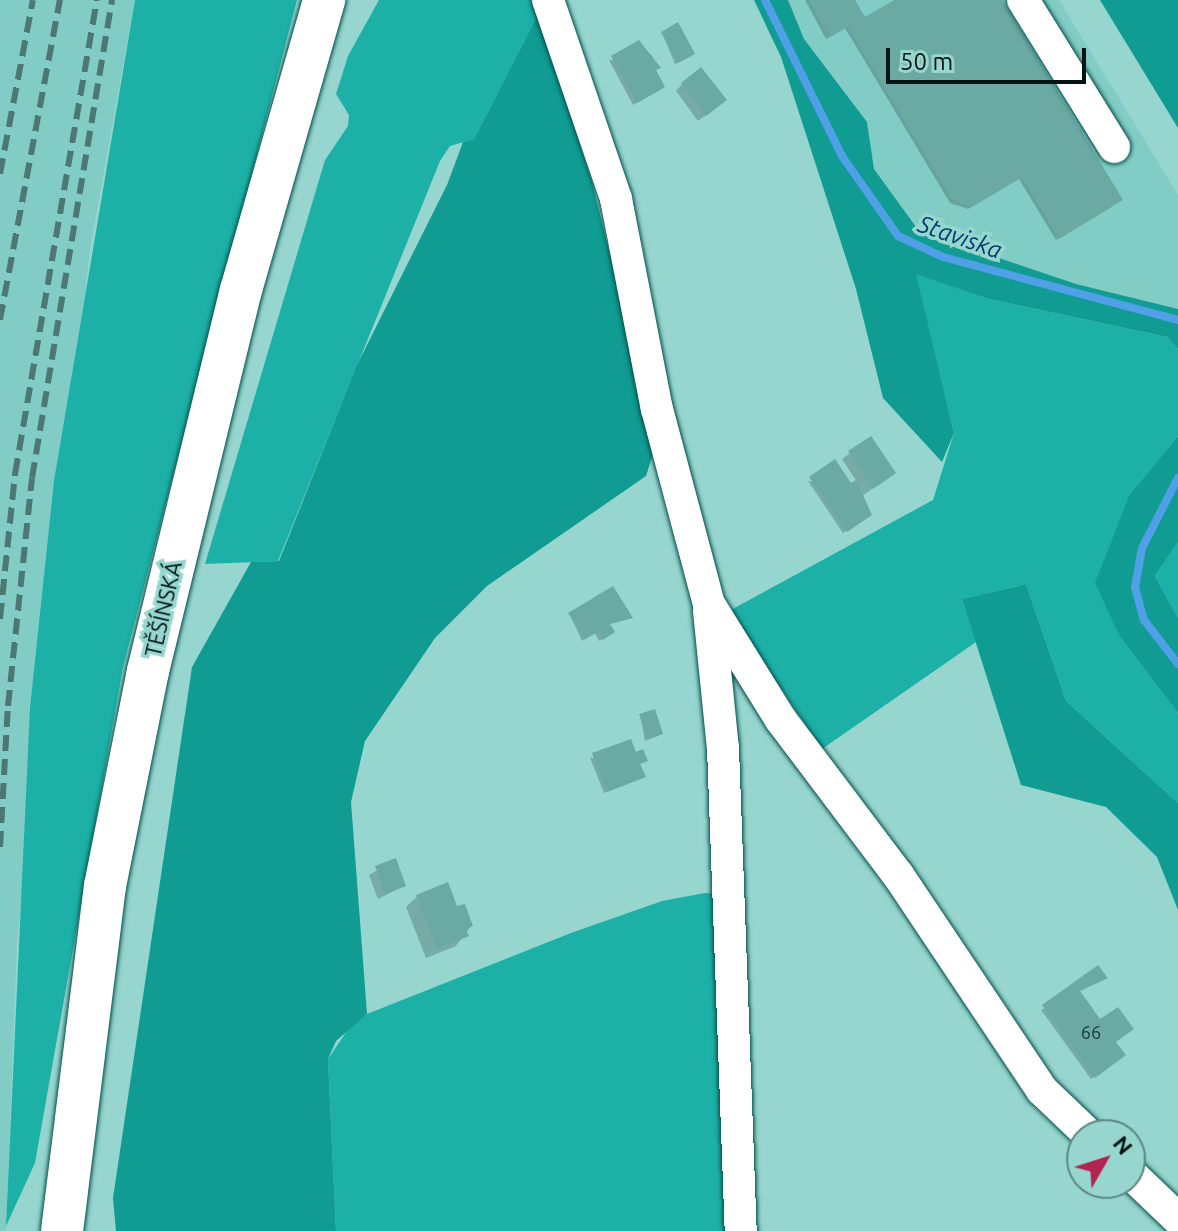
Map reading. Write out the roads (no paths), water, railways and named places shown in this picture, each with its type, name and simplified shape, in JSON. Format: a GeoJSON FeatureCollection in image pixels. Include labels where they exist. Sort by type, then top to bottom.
{"type":"FeatureCollection","features":[{"type":"Feature","properties":{"kind":"main road","name":"TĚŠÍNSKÁ"},"geometry":{"type":"LineString","coordinates":[[62,1231],[105,886],[148,671],[241,290],[324,0]]}},
{"type":"Feature","properties":{"kind":"street"},"geometry":{"type":"LineString","coordinates":[[548,0],[616,199],[657,409],[709,604],[723,748],[741,1231]]}},
{"type":"Feature","properties":{"kind":"street"},"geometry":{"type":"LineString","coordinates":[[1023,0],[1114,147]]}},
{"type":"Feature","properties":{"kind":"street"},"geometry":{"type":"LineString","coordinates":[[709,604],[781,720],[898,875],[1042,1090],[1072,1119]]}},
{"type":"Feature","properties":{"kind":"street"},"geometry":{"type":"LineString","coordinates":[[1146,1188],[1178,1219]]}},
{"type":"Feature","properties":{"kind":"waterway","name":"Staviska"},"geometry":{"type":"LineString","coordinates":[[765,0],[842,156],[898,236],[943,257],[1178,320]]}},
{"type":"Feature","properties":{"kind":"waterway","name":"Staviska"},"geometry":{"type":"LineString","coordinates":[[1178,478],[1142,548],[1135,587],[1144,620],[1178,664]]}},
{"type":"Feature","properties":{"kind":"railway"},"geometry":{"type":"LineString","coordinates":[[0,174],[33,0]]}},
{"type":"Feature","properties":{"kind":"railway"},"geometry":{"type":"LineString","coordinates":[[0,320],[60,0]]}},
{"type":"Feature","properties":{"kind":"railway"},"geometry":{"type":"LineString","coordinates":[[0,619],[15,474],[97,0]]}},
{"type":"Feature","properties":{"kind":"railway"},"geometry":{"type":"LineString","coordinates":[[0,847],[8,706],[32,478],[112,0]]}}]}
